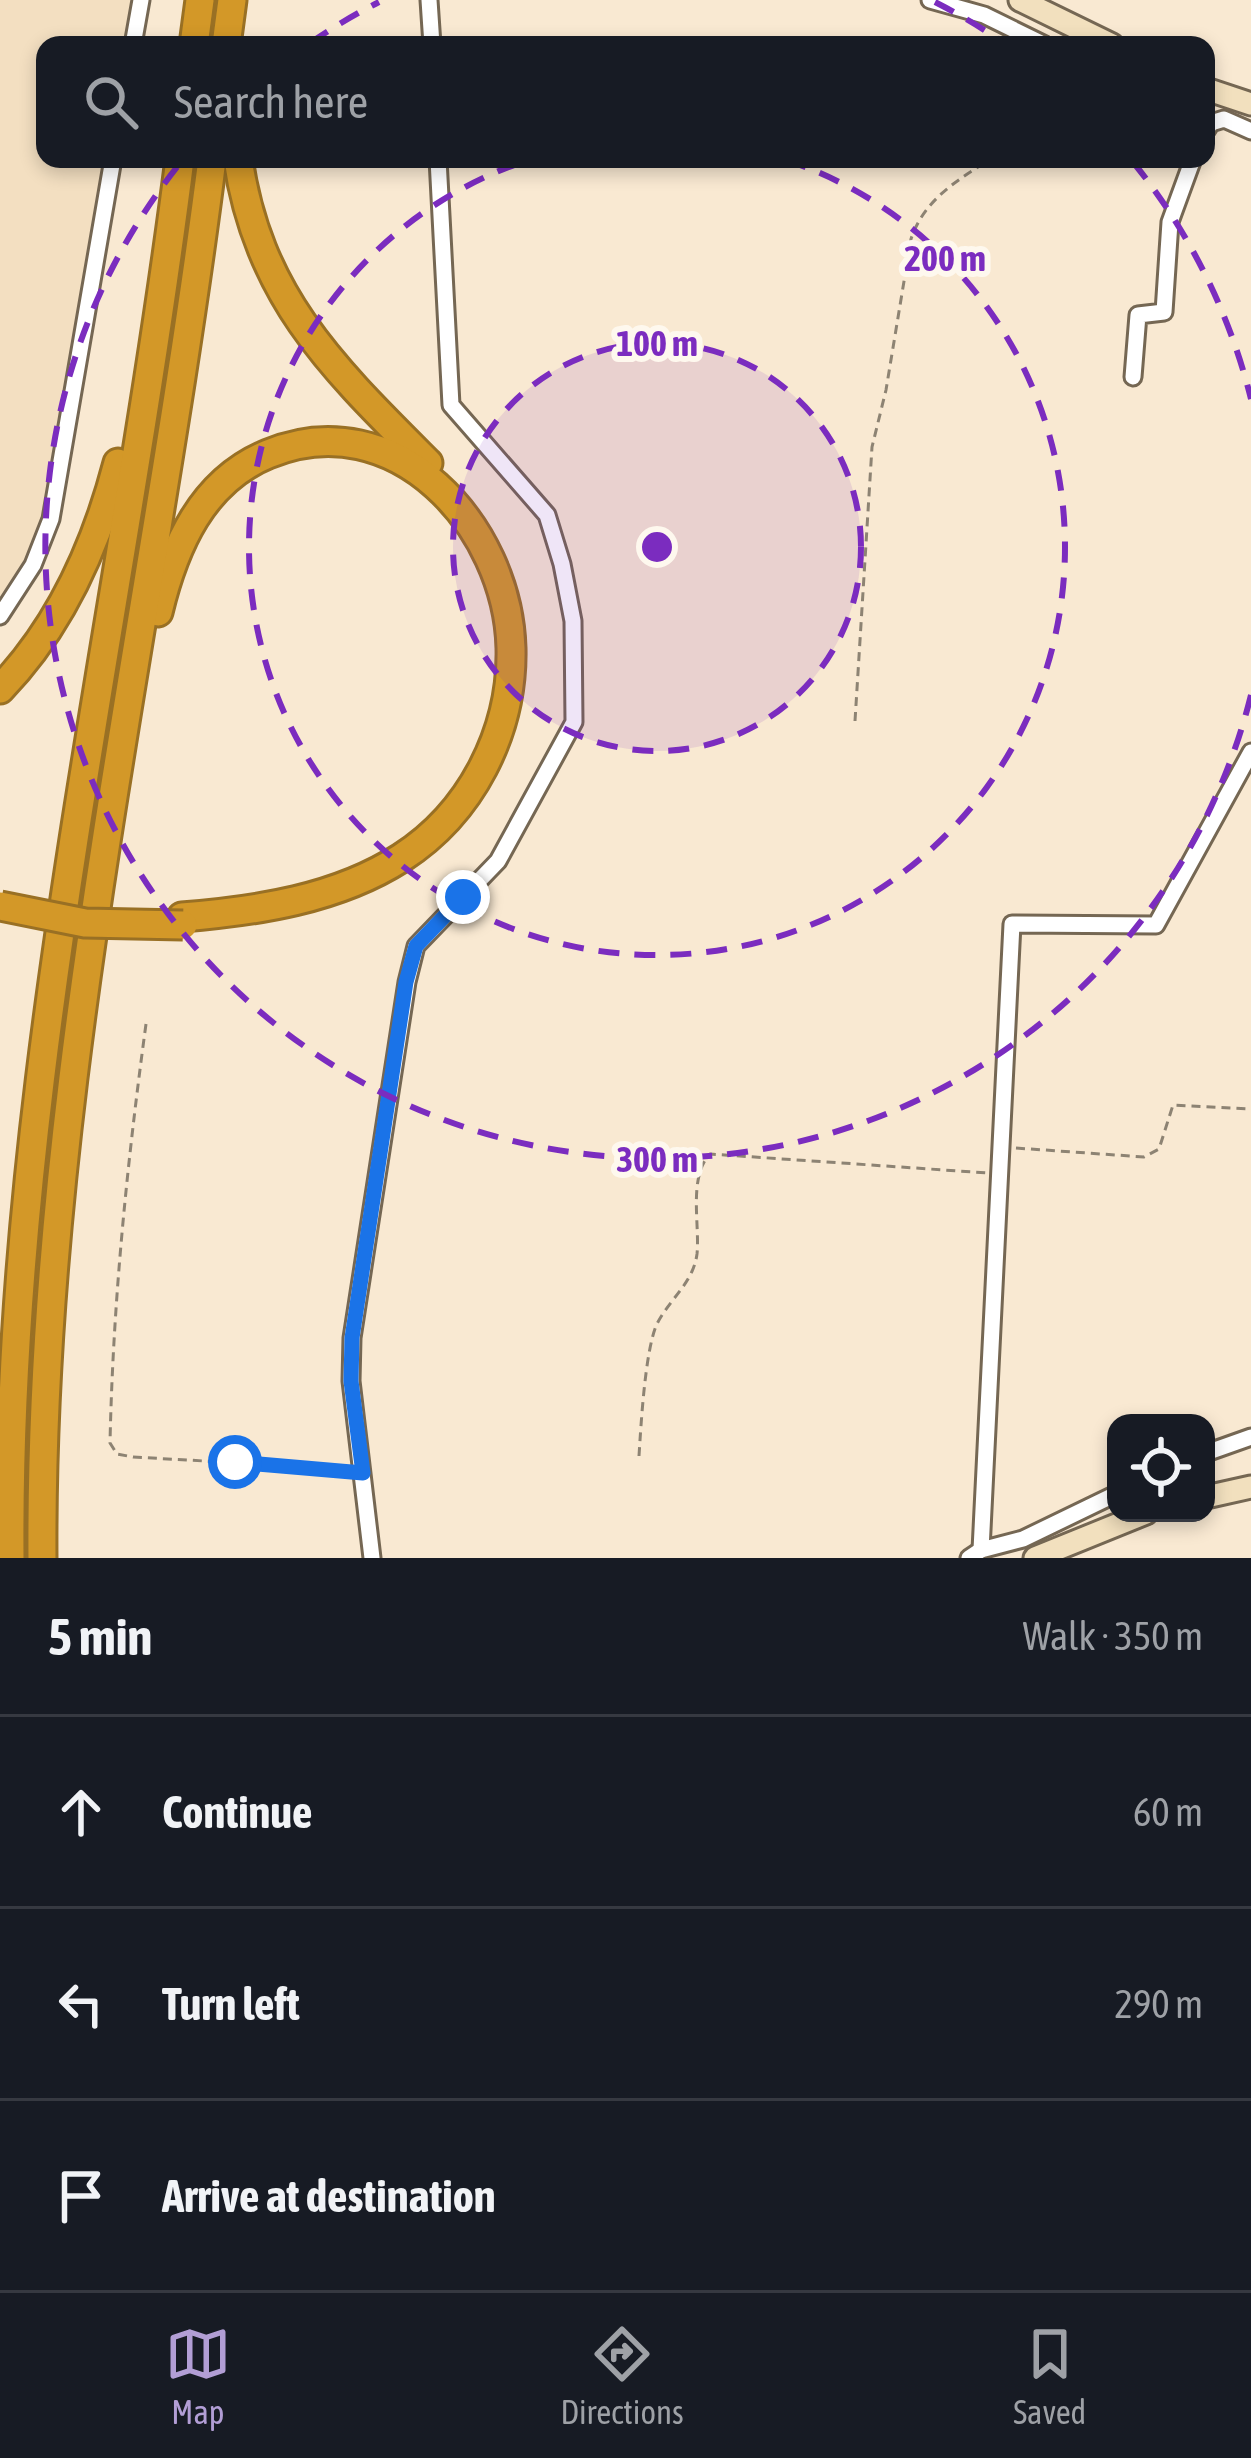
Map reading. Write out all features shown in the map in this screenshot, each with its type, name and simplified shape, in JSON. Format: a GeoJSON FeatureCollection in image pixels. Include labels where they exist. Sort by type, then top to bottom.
{"type":"FeatureCollection","features":[{"type":"Feature","properties":{"kind":"highway"},"geometry":{"type":"LineString","coordinates":[[195,36],[200,0]]}},
{"type":"Feature","properties":{"kind":"highway"},"geometry":{"type":"LineString","coordinates":[[227,36],[232,0]]}},
{"type":"Feature","properties":{"kind":"highway"},"geometry":{"type":"LineString","coordinates":[[241,36],[245,0]]}},
{"type":"Feature","properties":{"kind":"highway"},"geometry":{"type":"LineString","coordinates":[[0,689],[26,663],[57,616],[98,531],[125,435],[155,260],[178,168]]}},
{"type":"Feature","properties":{"kind":"highway"},"geometry":{"type":"LineString","coordinates":[[10,1558],[18,1314],[37,1108],[64,900],[179,168]]}},
{"type":"Feature","properties":{"kind":"highway"},"geometry":{"type":"LineString","coordinates":[[42,1558],[50,1315],[68,1109],[211,168]]}},
{"type":"Feature","properties":{"kind":"highway"},"geometry":{"type":"LineString","coordinates":[[0,902],[85,923],[249,918],[325,900],[388,875],[421,854],[464,814],[492,769],[512,714],[518,628],[510,590],[485,532],[460,496],[367,404],[297,321],[258,245],[240,168]]}},
{"type":"Feature","properties":{"kind":"highway"},"geometry":{"type":"LineString","coordinates":[[122,741],[139,717],[156,619],[180,542],[211,495],[250,461],[288,446],[324,440],[361,444],[403,458],[435,482],[466,518],[496,575],[511,647],[508,691],[492,750],[457,809],[431,836],[384,868],[323,892],[183,921]]}},
{"type":"Feature","properties":{"kind":"highway"},"geometry":{"type":"LineString","coordinates":[[0,1332],[0,1343]]}},
{"type":"Feature","properties":{"kind":"main road"},"geometry":{"type":"LineString","coordinates":[[1021,0],[1094,36]]}},
{"type":"Feature","properties":{"kind":"main road"},"geometry":{"type":"LineString","coordinates":[[1215,90],[1251,100]]}},
{"type":"Feature","properties":{"kind":"main road"},"geometry":{"type":"LineString","coordinates":[[1215,1495],[1251,1487]]}},
{"type":"Feature","properties":{"kind":"main road"},"geometry":{"type":"LineString","coordinates":[[1035,1558],[1124,1522]]}},
{"type":"Feature","properties":{"kind":"street"},"geometry":{"type":"LineString","coordinates":[[134,36],[140,0]]}},
{"type":"Feature","properties":{"kind":"street"},"geometry":{"type":"LineString","coordinates":[[429,0],[431,36]]}},
{"type":"Feature","properties":{"kind":"street"},"geometry":{"type":"LineString","coordinates":[[930,0],[984,15],[1027,36]]}},
{"type":"Feature","properties":{"kind":"street"},"geometry":{"type":"LineString","coordinates":[[1215,122],[1224,119],[1251,131]]}},
{"type":"Feature","properties":{"kind":"street"},"geometry":{"type":"LineString","coordinates":[[0,616],[33,565],[51,519],[111,168]]}},
{"type":"Feature","properties":{"kind":"street"},"geometry":{"type":"LineString","coordinates":[[372,1558],[351,1381],[352,1338],[411,964],[416,946],[498,861],[574,722],[573,621],[547,515],[451,405],[438,168]]}},
{"type":"Feature","properties":{"kind":"street"},"geometry":{"type":"LineString","coordinates":[[1133,377],[1138,315],[1165,312],[1170,221],[1190,168]]}},
{"type":"Feature","properties":{"kind":"street"},"geometry":{"type":"LineString","coordinates":[[1107,1498],[1023,1539],[975,1554],[1012,924],[1156,925],[1251,752]]}},
{"type":"Feature","properties":{"kind":"street"},"geometry":{"type":"LineString","coordinates":[[1215,1450],[1251,1436]]}},
{"type":"Feature","properties":{"kind":"path"},"geometry":{"type":"LineString","coordinates":[[855,721],[872,447],[911,239],[917,222],[949,185],[976,168]]}},
{"type":"Feature","properties":{"kind":"path"},"geometry":{"type":"LineString","coordinates":[[146,1024],[117,1273],[110,1443],[117,1454],[133,1457],[363,1473]]}},
{"type":"Feature","properties":{"kind":"path"},"geometry":{"type":"LineString","coordinates":[[1002,1147],[1144,1156],[1159,1149],[1173,1106],[1251,1108]]}},
{"type":"Feature","properties":{"kind":"path"},"geometry":{"type":"LineString","coordinates":[[640,1456],[653,1333],[663,1311],[691,1277],[697,1257],[703,1162],[710,1154],[988,1173],[1001,1170]]}},
{"type":"Feature","properties":{"kind":"shaded area"},"geometry":{"type":"Polygon","coordinates":[[[0,0],[149,0],[142,36],[36,36],[36,168],[117,168],[61,506],[43,560],[0,627],[0,0]]]}},
{"type":"Feature","properties":{"kind":"route"},"geometry":{"type":"LineString","coordinates":[[235,1462],[363,1473],[351,1381],[352,1338],[406,982],[416,946],[463,897]]}}]}
